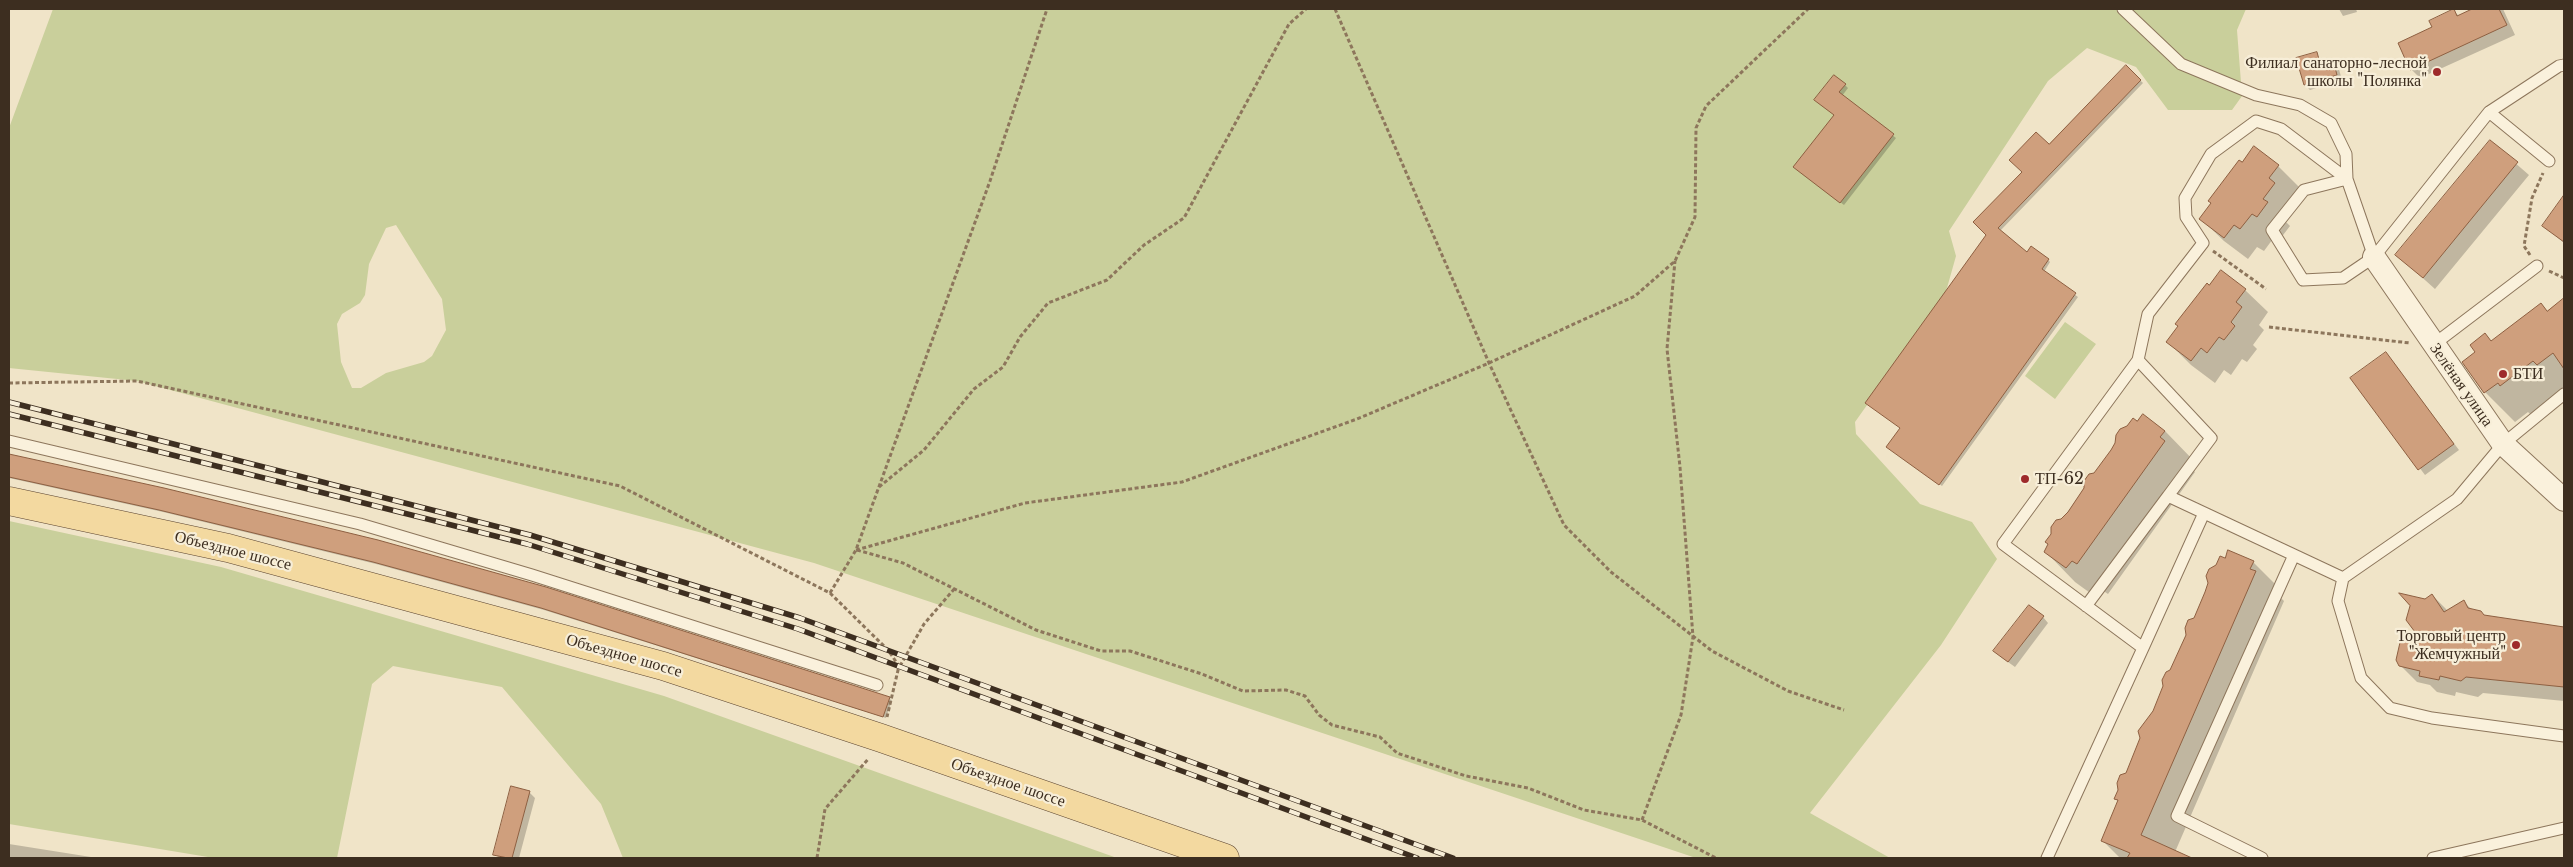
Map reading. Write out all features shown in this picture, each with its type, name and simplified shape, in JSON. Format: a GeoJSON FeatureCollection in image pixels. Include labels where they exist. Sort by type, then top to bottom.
{"type":"FeatureCollection","features":[{"type":"Feature","properties":{"kind":"main road","name":"Объездное шоссе"},"geometry":{"type":"LineString","coordinates":[[9,501],[228,548],[663,666],[882,738],[1225,858]]}},
{"type":"Feature","properties":{"kind":"street","name":"Зелёная улица"},"geometry":{"type":"LineString","coordinates":[[2374,257],[2433,345],[2504,444],[2564,500]]}},
{"type":"Feature","properties":{"kind":"lane"},"geometry":{"type":"LineString","coordinates":[[2123,9],[2181,64],[2256,95],[2300,105],[2331,123],[2346,154],[2347,179],[2374,257]]}},
{"type":"Feature","properties":{"kind":"lane"},"geometry":{"type":"LineString","coordinates":[[2347,179],[2304,190],[2272,230],[2303,280],[2343,278],[2374,257],[2489,112],[2564,65]]}},
{"type":"Feature","properties":{"kind":"lane"},"geometry":{"type":"LineString","coordinates":[[2489,112],[2548,162]]}},
{"type":"Feature","properties":{"kind":"lane"},"geometry":{"type":"LineString","coordinates":[[2142,648],[2003,544],[2138,360],[2148,314],[2203,243],[2186,218],[2185,198],[2211,154],[2256,121],[2281,129],[2347,179]]}},
{"type":"Feature","properties":{"kind":"lane"},"geometry":{"type":"LineString","coordinates":[[2433,345],[2537,266]]}},
{"type":"Feature","properties":{"kind":"lane"},"geometry":{"type":"LineString","coordinates":[[2086,606],[2211,438],[2138,360]]}},
{"type":"Feature","properties":{"kind":"lane"},"geometry":{"type":"LineString","coordinates":[[2564,394],[2504,444],[2457,500],[2343,578],[2338,601],[2361,678],[2390,708],[2432,718],[2564,736]]}},
{"type":"Feature","properties":{"kind":"lane"},"geometry":{"type":"LineString","coordinates":[[9,441],[360,524],[532,575],[877,685]]}},
{"type":"Feature","properties":{"kind":"lane"},"geometry":{"type":"LineString","coordinates":[[2168,496],[2343,578]]}},
{"type":"Feature","properties":{"kind":"lane"},"geometry":{"type":"LineString","coordinates":[[2047,858],[2204,513]]}},
{"type":"Feature","properties":{"kind":"lane"},"geometry":{"type":"LineString","coordinates":[[2262,858],[2177,816],[2294,555]]}},
{"type":"Feature","properties":{"kind":"lane"},"geometry":{"type":"LineString","coordinates":[[2433,858],[2564,828]]}},
{"type":"Feature","properties":{"kind":"path"},"geometry":{"type":"LineString","coordinates":[[830,593],[856,550],[990,181],[1047,9]]}},
{"type":"Feature","properties":{"kind":"path"},"geometry":{"type":"LineString","coordinates":[[878,487],[924,450],[974,389],[1003,367],[1020,337],[1048,303],[1107,280],[1144,245],[1184,218],[1289,24],[1306,9]]}},
{"type":"Feature","properties":{"kind":"path"},"geometry":{"type":"LineString","coordinates":[[1335,9],[1489,363],[1564,525],[1611,572],[1712,651],[1788,691],[1844,710]]}},
{"type":"Feature","properties":{"kind":"path"},"geometry":{"type":"LineString","coordinates":[[1642,820],[1681,716],[1693,637],[1680,467],[1667,349],[1675,261],[1695,217],[1696,128],[1706,106],[1808,9]]}},
{"type":"Feature","properties":{"kind":"path"},"geometry":{"type":"LineString","coordinates":[[2548,162],[2532,198],[2524,246],[2537,266],[2564,278]]}},
{"type":"Feature","properties":{"kind":"path"},"geometry":{"type":"LineString","coordinates":[[2203,243],[2266,289]]}},
{"type":"Feature","properties":{"kind":"path"},"geometry":{"type":"LineString","coordinates":[[856,550],[1025,503],[1182,482],[1356,419],[1489,363],[1635,296],[1675,261]]}},
{"type":"Feature","properties":{"kind":"path"},"geometry":{"type":"LineString","coordinates":[[2269,327],[2433,345]]}},
{"type":"Feature","properties":{"kind":"path"},"geometry":{"type":"LineString","coordinates":[[9,383],[137,381],[620,486],[830,593],[888,650],[900,666]]}},
{"type":"Feature","properties":{"kind":"path"},"geometry":{"type":"LineString","coordinates":[[856,550],[903,563],[1036,630],[1101,651],[1130,651],[1202,674],[1243,691],[1286,690],[1305,696],[1319,715],[1332,725],[1380,736],[1397,753],[1466,776],[1528,788],[1584,810],[1642,820],[1716,858]]}},
{"type":"Feature","properties":{"kind":"path"},"geometry":{"type":"LineString","coordinates":[[817,858],[824,810],[871,755],[882,738],[900,666],[924,624],[954,588]]}},
{"type":"Feature","properties":{"kind":"green space"},"geometry":{"type":"Polygon","coordinates":[[[53,9],[2246,9],[2237,30],[2242,96],[2232,110],[2168,110],[2136,67],[2087,48],[2048,81],[1949,231],[1956,256],[1945,295],[1855,422],[1856,434],[1920,504],[1972,522],[1997,559],[1941,645],[1810,813],[1890,858],[1696,858],[814,563],[137,381],[9,368],[9,128],[53,9]],[[396,225],[386,228],[369,264],[365,295],[360,303],[342,314],[337,324],[341,362],[352,388],[361,388],[386,373],[424,362],[432,356],[446,330],[442,299],[396,225]]]}},
{"type":"Feature","properties":{"kind":"green space"},"geometry":{"type":"Polygon","coordinates":[[[2065,322],[2096,344],[2055,399],[2025,376],[2065,322]]]}},
{"type":"Feature","properties":{"kind":"green space"},"geometry":{"type":"Polygon","coordinates":[[[9,521],[221,567],[664,696],[1117,858],[623,858],[601,804],[502,687],[393,666],[372,684],[337,858],[214,858],[9,824],[9,521]]]}},
{"type":"Feature","properties":{"kind":"building"},"geometry":{"type":"Polygon","coordinates":[[[2454,9],[2457,16],[2472,9],[2499,9],[2507,25],[2410,70],[2398,43],[2432,27],[2429,21],[2454,9]]]}},
{"type":"Feature","properties":{"kind":"building"},"geometry":{"type":"Polygon","coordinates":[[[2317,52],[2320,63],[2333,60],[2337,75],[2304,85],[2296,58],[2317,52]]]}},
{"type":"Feature","properties":{"kind":"building"},"geometry":{"type":"Polygon","coordinates":[[[2126,65],[2141,80],[1998,228],[2027,252],[2031,246],[2049,259],[2042,269],[2076,293],[1939,485],[1886,447],[1900,428],[1865,403],[1986,235],[1973,222],[2022,172],[2009,160],[2036,132],[2049,144],[2126,65]]]}},
{"type":"Feature","properties":{"kind":"building"},"geometry":{"type":"Polygon","coordinates":[[[1834,75],[1846,84],[1839,92],[1894,134],[1840,203],[1793,167],[1834,115],[1814,100],[1834,75]]]}},
{"type":"Feature","properties":{"kind":"building"},"geometry":{"type":"Polygon","coordinates":[[[2490,140],[2518,162],[2423,278],[2395,255],[2490,140]]]}},
{"type":"Feature","properties":{"kind":"building"},"geometry":{"type":"Polygon","coordinates":[[[2254,146],[2279,165],[2269,178],[2275,183],[2263,199],[2268,202],[2257,217],[2252,214],[2240,229],[2234,225],[2224,238],[2199,219],[2211,203],[2208,201],[2239,160],[2242,162],[2254,146]]]}},
{"type":"Feature","properties":{"kind":"building"},"geometry":{"type":"Polygon","coordinates":[[[2564,195],[2564,242],[2542,226],[2564,195]]]}},
{"type":"Feature","properties":{"kind":"building"},"geometry":{"type":"Polygon","coordinates":[[[2221,270],[2246,289],[2236,302],[2242,307],[2231,322],[2235,326],[2224,340],[2219,337],[2207,353],[2201,348],[2191,361],[2166,342],[2178,326],[2175,324],[2207,283],[2209,285],[2221,270]]]}},
{"type":"Feature","properties":{"kind":"building"},"geometry":{"type":"Polygon","coordinates":[[[2564,298],[2564,369],[2553,353],[2537,365],[2533,361],[2500,386],[2498,383],[2484,393],[2462,362],[2475,352],[2470,345],[2485,333],[2491,341],[2541,303],[2547,311],[2564,298]]]}},
{"type":"Feature","properties":{"kind":"building"},"geometry":{"type":"Polygon","coordinates":[[[2386,352],[2454,444],[2418,470],[2350,378],[2386,352]]]}},
{"type":"Feature","properties":{"kind":"building"},"geometry":{"type":"Polygon","coordinates":[[[2143,414],[2165,431],[2160,437],[2165,441],[2077,564],[2072,561],[2066,568],[2044,552],[2048,544],[2045,542],[2051,534],[2051,527],[2056,520],[2061,519],[2068,512],[2084,488],[2084,481],[2089,474],[2094,473],[2111,450],[2120,429],[2127,426],[2133,418],[2137,421],[2143,414]]]}},
{"type":"Feature","properties":{"kind":"building"},"geometry":{"type":"Polygon","coordinates":[[[9,454],[164,488],[378,540],[546,587],[890,697],[883,717],[541,608],[373,562],[159,510],[9,477],[9,454]]]}},
{"type":"Feature","properties":{"kind":"building"},"geometry":{"type":"Polygon","coordinates":[[[2228,550],[2254,561],[2250,569],[2256,571],[2141,835],[2192,858],[2127,858],[2130,853],[2101,841],[2118,800],[2114,799],[2118,790],[2117,783],[2120,775],[2126,773],[2140,738],[2138,731],[2153,711],[2163,686],[2162,680],[2166,672],[2170,670],[2186,635],[2185,628],[2188,620],[2194,618],[2208,583],[2206,576],[2209,569],[2216,565],[2220,556],[2225,558],[2228,550]]]}},
{"type":"Feature","properties":{"kind":"building"},"geometry":{"type":"Polygon","coordinates":[[[2399,593],[2425,599],[2432,594],[2444,612],[2464,600],[2468,608],[2481,611],[2484,615],[2564,627],[2564,687],[2466,677],[2461,681],[2440,676],[2439,680],[2419,676],[2420,671],[2399,666],[2396,660],[2401,638],[2415,632],[2406,620],[2410,606],[2399,593]]]}},
{"type":"Feature","properties":{"kind":"building"},"geometry":{"type":"Polygon","coordinates":[[[2029,605],[2044,616],[2008,662],[1993,651],[2029,605]]]}},
{"type":"Feature","properties":{"kind":"building"},"geometry":{"type":"Polygon","coordinates":[[[511,786],[530,791],[512,858],[508,858],[493,855],[511,786]]]}},
{"type":"Feature","properties":{"kind":"railway"},"geometry":{"type":"LineString","coordinates":[[9,402],[530,535],[800,618],[1453,858]]}},
{"type":"Feature","properties":{"kind":"railway"},"geometry":{"type":"LineString","coordinates":[[9,414],[527,544],[798,629],[1417,858]]}},
{"type":"Feature","properties":{"kind":"place","name":"Филиал санаторно-лесной школы \"Полянка\""},"geometry":{"type":"Point","coordinates":[2437,72]}},
{"type":"Feature","properties":{"kind":"place","name":"БТИ"},"geometry":{"type":"Point","coordinates":[2503,374]}},
{"type":"Feature","properties":{"kind":"place","name":"ТП-62"},"geometry":{"type":"Point","coordinates":[2025,479]}},
{"type":"Feature","properties":{"kind":"place","name":"Торговый центр \"Жемчужный\""},"geometry":{"type":"Point","coordinates":[2516,645]}}]}
